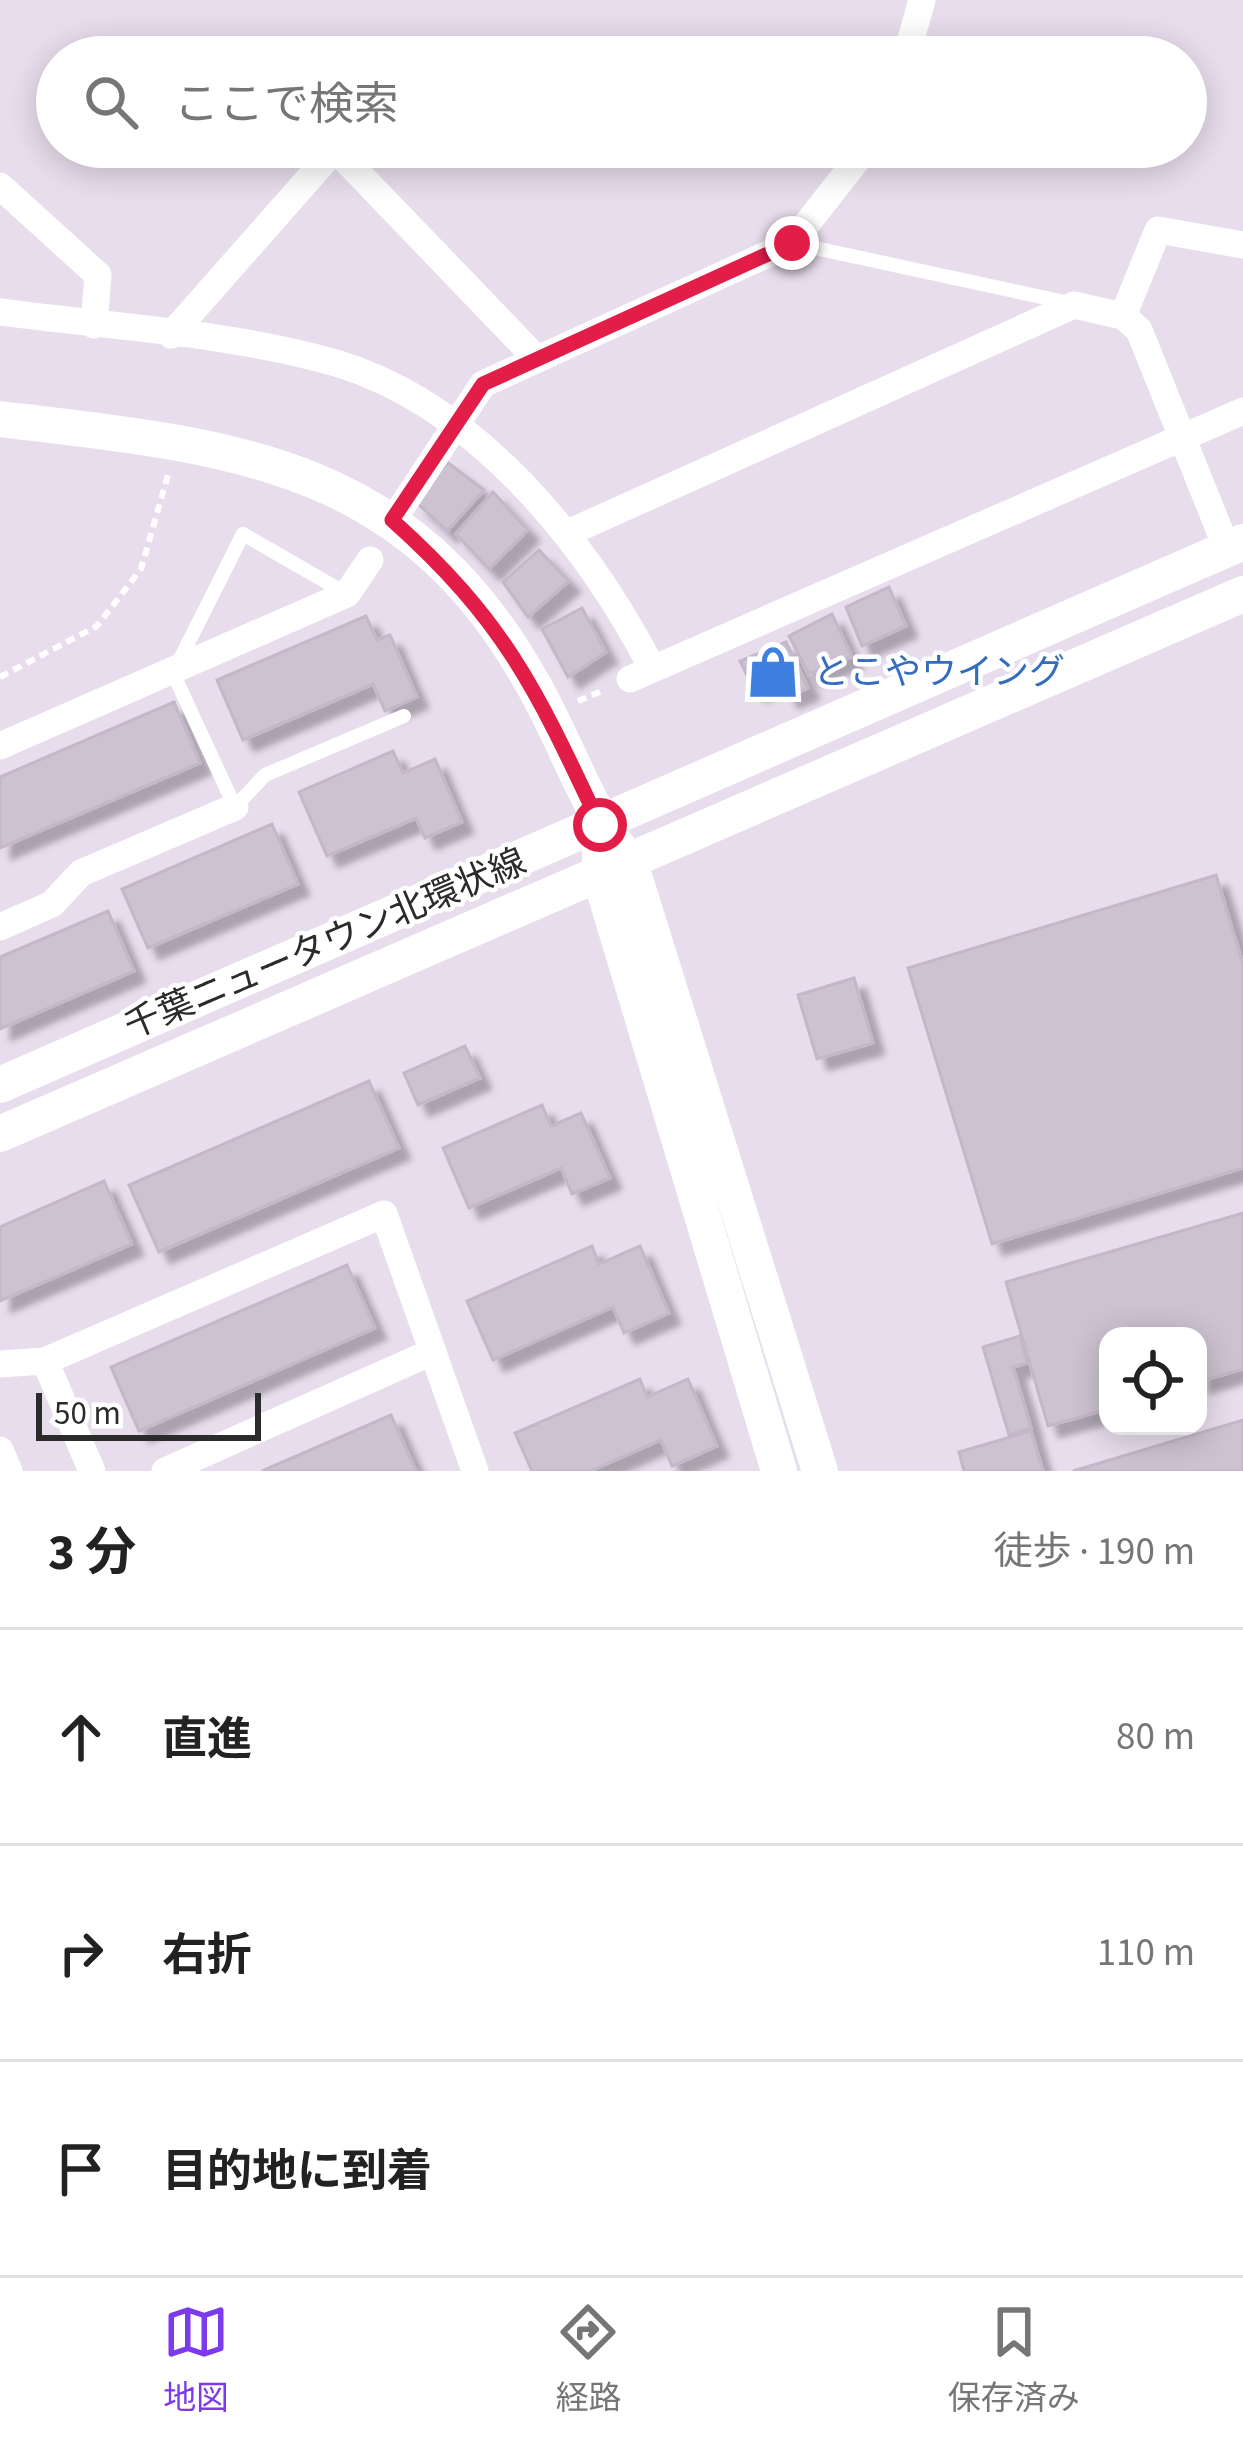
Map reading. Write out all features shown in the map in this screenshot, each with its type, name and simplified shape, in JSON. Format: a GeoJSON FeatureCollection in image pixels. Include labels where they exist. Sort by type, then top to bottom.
{"type":"FeatureCollection","features":[{"type":"Feature","properties":{"kind":"main road"},"geometry":{"type":"LineString","coordinates":[[0,419],[246,453],[307,476],[392,520],[456,577],[506,640],[531,679],[600,825],[820,1471]]}},
{"type":"Feature","properties":{"kind":"main road","name":"千葉ニュータウン北環状線"},"geometry":{"type":"LineString","coordinates":[[0,1085],[1235,545]]}},
{"type":"Feature","properties":{"kind":"main road","name":"千葉ニュータウン北環状線"},"geometry":{"type":"LineString","coordinates":[[0,1134],[1243,595]]}},
{"type":"Feature","properties":{"kind":"main road"},"geometry":{"type":"LineString","coordinates":[[615,869],[779,1471]]}},
{"type":"Feature","properties":{"kind":"street"},"geometry":{"type":"LineString","coordinates":[[912,36],[922,0]]}},
{"type":"Feature","properties":{"kind":"street"},"geometry":{"type":"LineString","coordinates":[[171,334],[318,168]]}},
{"type":"Feature","properties":{"kind":"street"},"geometry":{"type":"LineString","coordinates":[[353,168],[537,359]]}},
{"type":"Feature","properties":{"kind":"street"},"geometry":{"type":"LineString","coordinates":[[392,520],[483,384],[792,243],[851,168]]}},
{"type":"Feature","properties":{"kind":"street"},"geometry":{"type":"LineString","coordinates":[[0,186],[98,274],[94,325]]}},
{"type":"Feature","properties":{"kind":"street"},"geometry":{"type":"LineString","coordinates":[[1124,316],[1158,230],[1243,245]]}},
{"type":"Feature","properties":{"kind":"street"},"geometry":{"type":"LineString","coordinates":[[568,533],[1074,304],[1124,316],[1139,330],[1182,437],[1235,545]]}},
{"type":"Feature","properties":{"kind":"street"},"geometry":{"type":"LineString","coordinates":[[0,312],[267,346],[380,380],[456,429],[533,492],[624,614],[641,674],[1243,411]]}},
{"type":"Feature","properties":{"kind":"street"},"geometry":{"type":"LineString","coordinates":[[0,746],[347,594],[370,560]]}},
{"type":"Feature","properties":{"kind":"street"},"geometry":{"type":"LineString","coordinates":[[0,927],[52,904],[81,873],[235,807]]}},
{"type":"Feature","properties":{"kind":"street"},"geometry":{"type":"LineString","coordinates":[[0,1364],[45,1360],[384,1214],[475,1471]]}},
{"type":"Feature","properties":{"kind":"street"},"geometry":{"type":"LineString","coordinates":[[165,1471],[432,1352]]}},
{"type":"Feature","properties":{"kind":"street"},"geometry":{"type":"LineString","coordinates":[[45,1360],[92,1471]]}},
{"type":"Feature","properties":{"kind":"street"},"geometry":{"type":"LineString","coordinates":[[0,1450],[9,1471]]}},
{"type":"Feature","properties":{"kind":"lane"},"geometry":{"type":"LineString","coordinates":[[792,243],[1074,304]]}},
{"type":"Feature","properties":{"kind":"lane"},"geometry":{"type":"LineString","coordinates":[[347,594],[243,534],[173,673],[235,807],[265,775],[404,716]]}},
{"type":"Feature","properties":{"kind":"path"},"geometry":{"type":"LineString","coordinates":[[0,677],[97,626],[141,569],[168,475]]}},
{"type":"Feature","properties":{"kind":"building"},"geometry":{"type":"Polygon","coordinates":[[[447,462],[484,490],[447,531],[416,502],[447,462]]]}},
{"type":"Feature","properties":{"kind":"building"},"geometry":{"type":"Polygon","coordinates":[[[493,492],[528,530],[489,569],[456,534],[493,492]]]}},
{"type":"Feature","properties":{"kind":"building"},"geometry":{"type":"Polygon","coordinates":[[[539,550],[569,581],[528,617],[503,582],[539,550]]]}},
{"type":"Feature","properties":{"kind":"building"},"geometry":{"type":"Polygon","coordinates":[[[889,587],[906,626],[862,646],[846,607],[889,587]]]}},
{"type":"Feature","properties":{"kind":"building"},"geometry":{"type":"Polygon","coordinates":[[[582,608],[606,652],[568,677],[542,629],[582,608]]]}},
{"type":"Feature","properties":{"kind":"building"},"geometry":{"type":"Polygon","coordinates":[[[832,614],[852,657],[809,674],[789,636],[832,614]]]}},
{"type":"Feature","properties":{"kind":"building"},"geometry":{"type":"Polygon","coordinates":[[[366,616],[377,640],[390,635],[417,697],[385,711],[373,684],[243,740],[217,680],[366,616]]]}},
{"type":"Feature","properties":{"kind":"building","name":"とこやウイング"},"geometry":{"type":"Polygon","coordinates":[[[786,642],[808,688],[788,697],[780,682],[754,690],[740,661],[786,642]]]}},
{"type":"Feature","properties":{"kind":"building"},"geometry":{"type":"Polygon","coordinates":[[[174,702],[200,763],[0,848],[0,777],[174,702]]]}},
{"type":"Feature","properties":{"kind":"building"},"geometry":{"type":"Polygon","coordinates":[[[393,751],[403,773],[435,759],[462,822],[425,838],[416,818],[327,856],[299,792],[393,751]]]}},
{"type":"Feature","properties":{"kind":"building"},"geometry":{"type":"Polygon","coordinates":[[[272,824],[298,884],[148,948],[122,889],[272,824]]]}},
{"type":"Feature","properties":{"kind":"building"},"geometry":{"type":"Polygon","coordinates":[[[1216,875],[1243,964],[1243,1168],[992,1244],[908,968],[1216,875]]]}},
{"type":"Feature","properties":{"kind":"building"},"geometry":{"type":"Polygon","coordinates":[[[108,911],[134,971],[0,1029],[0,957],[108,911]]]}},
{"type":"Feature","properties":{"kind":"building"},"geometry":{"type":"Polygon","coordinates":[[[854,978],[873,1043],[817,1059],[798,995],[854,978]]]}},
{"type":"Feature","properties":{"kind":"building"},"geometry":{"type":"Polygon","coordinates":[[[465,1046],[480,1078],[418,1105],[404,1073],[465,1046]]]}},
{"type":"Feature","properties":{"kind":"building"},"geometry":{"type":"Polygon","coordinates":[[[369,1081],[399,1148],[159,1252],[129,1185],[369,1081]]]}},
{"type":"Feature","properties":{"kind":"building"},"geometry":{"type":"Polygon","coordinates":[[[542,1105],[551,1126],[581,1113],[610,1178],[572,1194],[561,1168],[469,1208],[443,1148],[542,1105]]]}},
{"type":"Feature","properties":{"kind":"building"},"geometry":{"type":"Polygon","coordinates":[[[104,1181],[132,1244],[0,1301],[0,1227],[104,1181]]]}},
{"type":"Feature","properties":{"kind":"building"},"geometry":{"type":"Polygon","coordinates":[[[1243,1213],[1243,1369],[1207,1379],[1207,1327],[1099,1327],[1099,1412],[1048,1426],[1006,1282],[1243,1213]]]}},
{"type":"Feature","properties":{"kind":"building"},"geometry":{"type":"Polygon","coordinates":[[[592,1246],[599,1264],[640,1246],[669,1313],[624,1333],[613,1307],[493,1360],[467,1301],[592,1246]]]}},
{"type":"Feature","properties":{"kind":"building"},"geometry":{"type":"Polygon","coordinates":[[[347,1265],[375,1328],[139,1431],[111,1367],[347,1265]]]}},
{"type":"Feature","properties":{"kind":"building"},"geometry":{"type":"Polygon","coordinates":[[[1020,1336],[1027,1363],[1013,1367],[1031,1428],[1009,1435],[983,1347],[1020,1336]]]}},
{"type":"Feature","properties":{"kind":"building"},"geometry":{"type":"Polygon","coordinates":[[[640,1379],[647,1397],[688,1379],[717,1446],[672,1466],[661,1440],[590,1471],[532,1471],[515,1433],[640,1379]]]}},
{"type":"Feature","properties":{"kind":"building"},"geometry":{"type":"Polygon","coordinates":[[[391,1415],[416,1471],[262,1471],[391,1415]]]}},
{"type":"Feature","properties":{"kind":"building"},"geometry":{"type":"Polygon","coordinates":[[[1243,1420],[1243,1471],[1073,1471],[1193,1435],[1207,1435],[1207,1431],[1243,1420]]]}},
{"type":"Feature","properties":{"kind":"building"},"geometry":{"type":"Polygon","coordinates":[[[1031,1431],[1043,1471],[964,1471],[959,1452],[1031,1431]]]}},
{"type":"Feature","properties":{"kind":"place","name":"とこやウイング"},"geometry":{"type":"Point","coordinates":[773,672]}},
{"type":"Feature","properties":{"kind":"route"},"geometry":{"type":"LineString","coordinates":[[600,825],[531,679],[506,640],[456,577],[392,520],[483,384],[792,243]]}}]}
